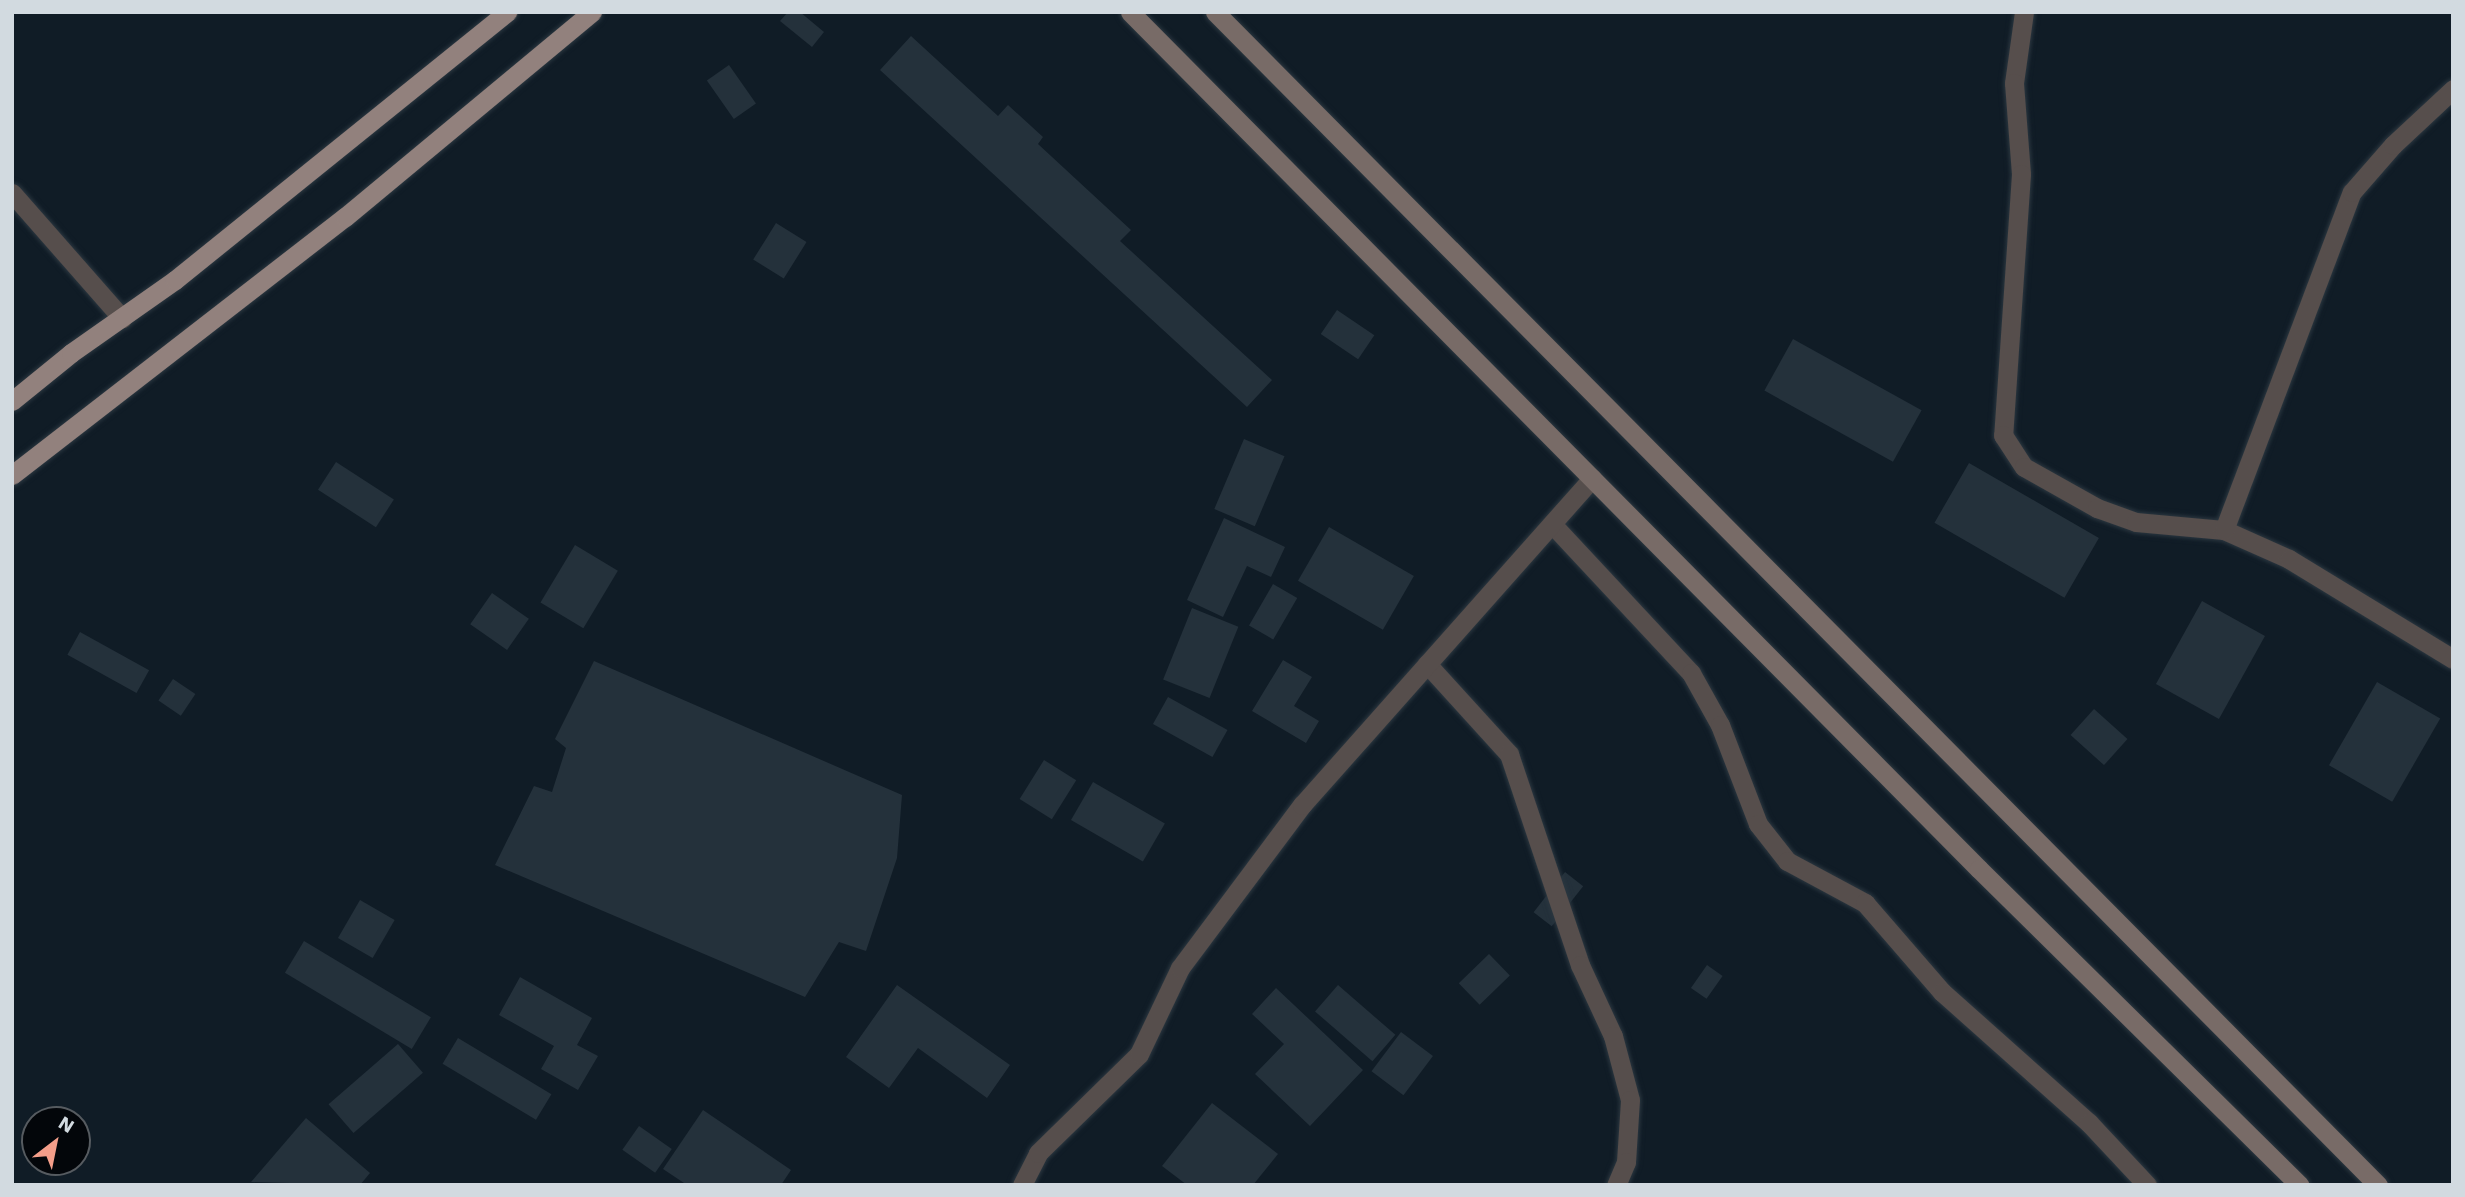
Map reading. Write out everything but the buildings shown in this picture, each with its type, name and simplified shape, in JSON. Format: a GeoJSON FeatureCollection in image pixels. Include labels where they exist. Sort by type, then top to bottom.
{"type":"FeatureCollection","features":[{"type":"Feature","properties":{"kind":"main road"},"geometry":{"type":"LineString","coordinates":[[12,401],[175,280],[508,12]]}},
{"type":"Feature","properties":{"kind":"main road"},"geometry":{"type":"LineString","coordinates":[[12,475],[107,398],[160,362],[345,217],[592,12]]}},
{"type":"Feature","properties":{"kind":"main road"},"geometry":{"type":"LineString","coordinates":[[1130,12],[2299,1185]]}},
{"type":"Feature","properties":{"kind":"main road"},"geometry":{"type":"LineString","coordinates":[[1215,12],[2378,1185]]}},
{"type":"Feature","properties":{"kind":"street"},"geometry":{"type":"LineString","coordinates":[[2024,12],[2014,83],[2021,174],[2003,435],[2024,467],[2097,508],[2136,522],[2224,530],[2289,559],[2453,659]]}},
{"type":"Feature","properties":{"kind":"street"},"geometry":{"type":"LineString","coordinates":[[2224,530],[2352,192],[2393,145],[2453,89]]}},
{"type":"Feature","properties":{"kind":"street"},"geometry":{"type":"LineString","coordinates":[[12,192],[122,318]]}},
{"type":"Feature","properties":{"kind":"street"},"geometry":{"type":"LineString","coordinates":[[1022,1185],[1038,1153],[1139,1054],[1180,968],[1302,805],[1592,478]]}},
{"type":"Feature","properties":{"kind":"street"},"geometry":{"type":"LineString","coordinates":[[1552,524],[1690,673],[1720,725],[1758,824],[1787,861],[1865,903],[1942,992],[2089,1123],[2147,1185]]}},
{"type":"Feature","properties":{"kind":"street"},"geometry":{"type":"LineString","coordinates":[[1427,664],[1509,754],[1580,965],[1613,1036],[1630,1100],[1626,1162],[1616,1185]]}}]}
